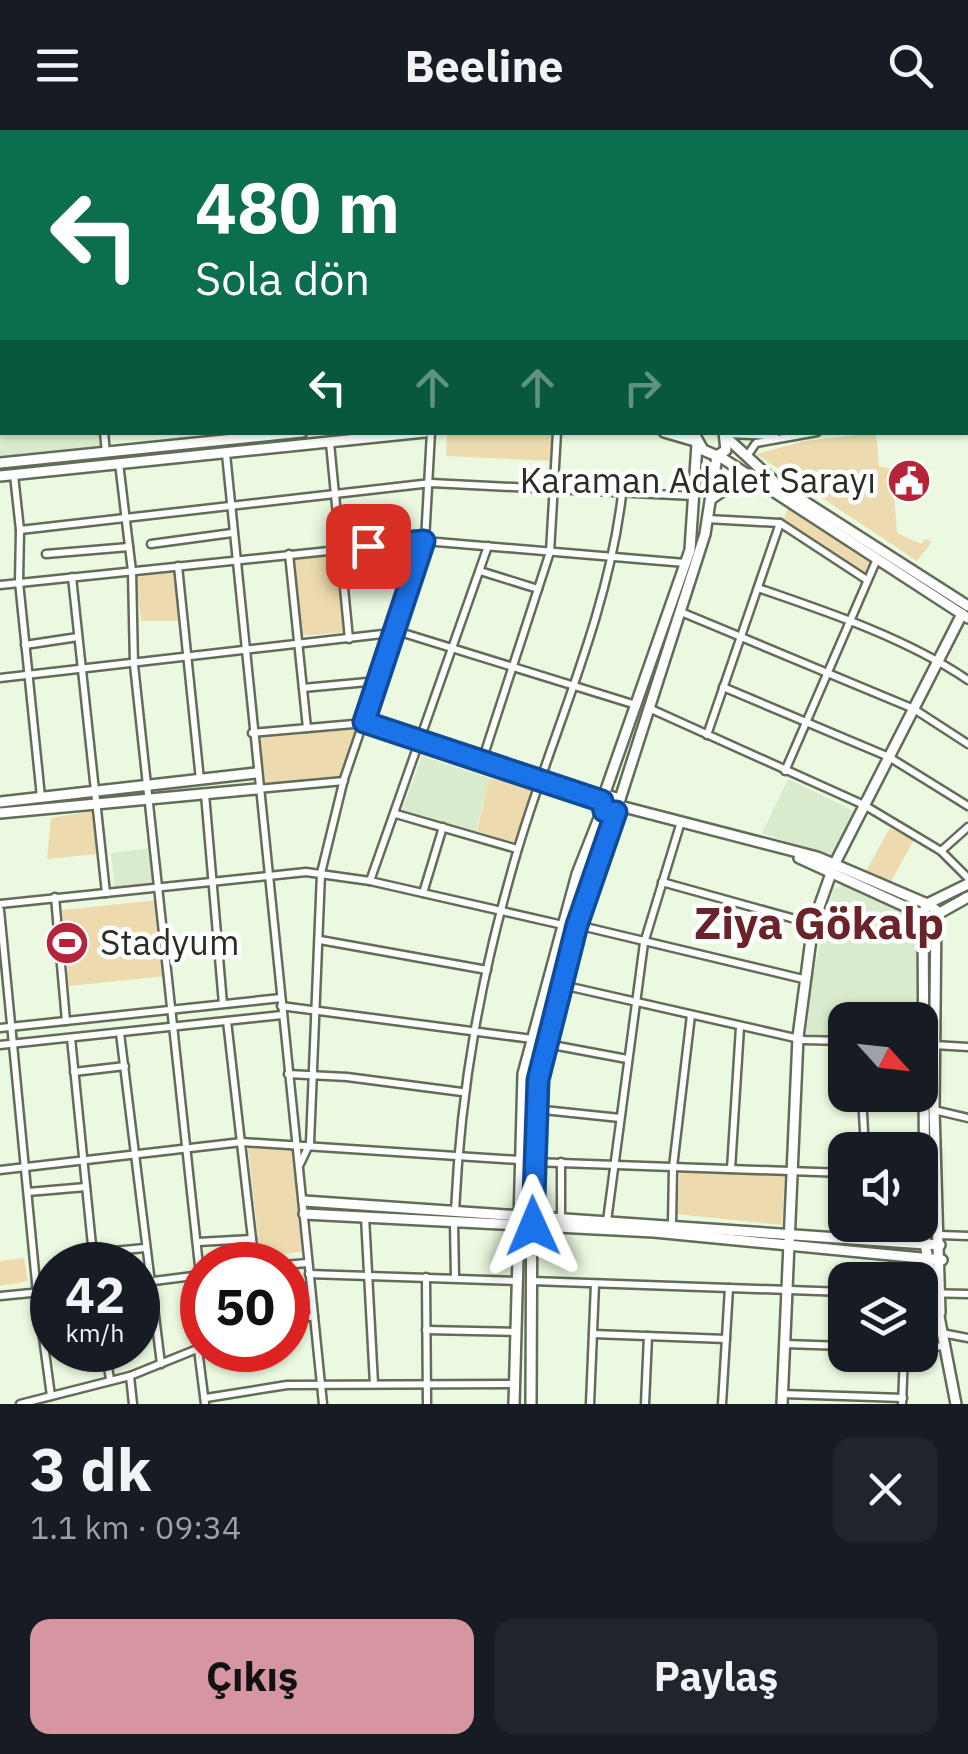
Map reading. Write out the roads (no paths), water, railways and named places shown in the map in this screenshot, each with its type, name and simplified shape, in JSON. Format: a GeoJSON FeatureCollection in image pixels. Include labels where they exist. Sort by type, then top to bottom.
{"type":"FeatureCollection","features":[{"type":"Feature","properties":{"kind":"main road"},"geometry":{"type":"LineString","coordinates":[[0,463],[275,435]]}},
{"type":"Feature","properties":{"kind":"main road"},"geometry":{"type":"LineString","coordinates":[[0,476],[399,435]]}},
{"type":"Feature","properties":{"kind":"main road"},"geometry":{"type":"LineString","coordinates":[[531,1404],[534,1109],[547,1044],[577,925],[681,612],[707,519],[718,456],[726,450],[726,435]]}},
{"type":"Feature","properties":{"kind":"main road"},"geometry":{"type":"LineString","coordinates":[[726,435],[777,484],[966,612]]}},
{"type":"Feature","properties":{"kind":"main road"},"geometry":{"type":"LineString","coordinates":[[695,439],[877,559],[966,612]]}},
{"type":"Feature","properties":{"kind":"main road"},"geometry":{"type":"LineString","coordinates":[[514,1404],[519,1110],[532,1039],[563,925],[685,563],[695,496],[695,439]]}},
{"type":"Feature","properties":{"kind":"main road"},"geometry":{"type":"LineString","coordinates":[[710,501],[724,490],[760,484]]}},
{"type":"Feature","properties":{"kind":"main road"},"geometry":{"type":"LineString","coordinates":[[782,1399],[798,1038],[812,924],[864,806],[966,612]]}},
{"type":"Feature","properties":{"kind":"main road"},"geometry":{"type":"LineString","coordinates":[[0,802],[256,774]]}},
{"type":"Feature","properties":{"kind":"main road"},"geometry":{"type":"LineString","coordinates":[[0,814],[258,788]]}},
{"type":"Feature","properties":{"kind":"main road"},"geometry":{"type":"LineString","coordinates":[[604,802],[745,840],[833,869],[936,915]]}},
{"type":"Feature","properties":{"kind":"main road"},"geometry":{"type":"LineString","coordinates":[[604,802],[618,806]]}},
{"type":"Feature","properties":{"kind":"main road"},"geometry":{"type":"LineString","coordinates":[[925,909],[968,881]]}},
{"type":"Feature","properties":{"kind":"main road"},"geometry":{"type":"LineString","coordinates":[[936,915],[966,902]]}},
{"type":"Feature","properties":{"kind":"main road"},"geometry":{"type":"LineString","coordinates":[[925,909],[926,1002]]}},
{"type":"Feature","properties":{"kind":"main road"},"geometry":{"type":"LineString","coordinates":[[929,1002],[936,915]]}},
{"type":"Feature","properties":{"kind":"main road"},"geometry":{"type":"LineString","coordinates":[[926,1112],[925,1244],[929,1262]]}},
{"type":"Feature","properties":{"kind":"main road"},"geometry":{"type":"LineString","coordinates":[[934,1112],[942,1260],[939,1320],[956,1404]]}},
{"type":"Feature","properties":{"kind":"main road"},"geometry":{"type":"LineString","coordinates":[[304,1201],[455,1217]]}},
{"type":"Feature","properties":{"kind":"main road"},"geometry":{"type":"LineString","coordinates":[[304,1214],[533,1221],[942,1260]]}},
{"type":"Feature","properties":{"kind":"main road"},"geometry":{"type":"LineString","coordinates":[[533,1221],[672,1224],[828,1236]]}},
{"type":"Feature","properties":{"kind":"main road"},"geometry":{"type":"LineString","coordinates":[[899,1242],[925,1244],[940,1240]]}},
{"type":"Feature","properties":{"kind":"street"},"geometry":{"type":"LineString","coordinates":[[104,435],[106,454]]}},
{"type":"Feature","properties":{"kind":"street"},"geometry":{"type":"LineString","coordinates":[[300,1164],[310,1143],[322,873],[344,781],[424,541],[431,482],[428,435]]}},
{"type":"Feature","properties":{"kind":"street"},"geometry":{"type":"LineString","coordinates":[[482,761],[550,552],[557,435]]}},
{"type":"Feature","properties":{"kind":"street"},"geometry":{"type":"LineString","coordinates":[[726,435],[795,435]]}},
{"type":"Feature","properties":{"kind":"street"},"geometry":{"type":"LineString","coordinates":[[747,458],[751,447],[781,437]]}},
{"type":"Feature","properties":{"kind":"street"},"geometry":{"type":"LineString","coordinates":[[330,442],[349,639]]}},
{"type":"Feature","properties":{"kind":"street"},"geometry":{"type":"LineString","coordinates":[[226,454],[306,1242]]}},
{"type":"Feature","properties":{"kind":"street"},"geometry":{"type":"LineString","coordinates":[[119,464],[132,571],[134,665],[198,1242],[252,1239]]}},
{"type":"Feature","properties":{"kind":"street"},"geometry":{"type":"LineString","coordinates":[[14,475],[20,530],[18,582],[40,798]]}},
{"type":"Feature","properties":{"kind":"street"},"geometry":{"type":"LineString","coordinates":[[20,530],[431,482],[695,496]]}},
{"type":"Feature","properties":{"kind":"street"},"geometry":{"type":"LineString","coordinates":[[455,1278],[462,1092],[472,1030],[518,849],[614,558],[622,495]]}},
{"type":"Feature","properties":{"kind":"street"},"geometry":{"type":"LineString","coordinates":[[707,519],[780,523],[867,580]]}},
{"type":"Feature","properties":{"kind":"street"},"geometry":{"type":"LineString","coordinates":[[706,736],[780,523]]}},
{"type":"Feature","properties":{"kind":"street"},"geometry":{"type":"LineString","coordinates":[[150,544],[232,533]]}},
{"type":"Feature","properties":{"kind":"street"},"geometry":{"type":"LineString","coordinates":[[0,585],[424,541],[685,563]]}},
{"type":"Feature","properties":{"kind":"street"},"geometry":{"type":"LineString","coordinates":[[370,880],[422,742],[488,546]]}},
{"type":"Feature","properties":{"kind":"street"},"geometry":{"type":"LineString","coordinates":[[46,554],[129,547]]}},
{"type":"Feature","properties":{"kind":"street"},"geometry":{"type":"LineString","coordinates":[[290,554],[307,728]]}},
{"type":"Feature","properties":{"kind":"street"},"geometry":{"type":"LineString","coordinates":[[785,772],[877,559]]}},
{"type":"Feature","properties":{"kind":"street"},"geometry":{"type":"LineString","coordinates":[[178,566],[200,780]]}},
{"type":"Feature","properties":{"kind":"street"},"geometry":{"type":"LineString","coordinates":[[480,570],[538,588]]}},
{"type":"Feature","properties":{"kind":"street"},"geometry":{"type":"LineString","coordinates":[[72,577],[106,892]]}},
{"type":"Feature","properties":{"kind":"street"},"geometry":{"type":"LineString","coordinates":[[758,588],[847,621],[938,662],[968,680]]}},
{"type":"Feature","properties":{"kind":"street"},"geometry":{"type":"LineString","coordinates":[[681,612],[914,709],[968,744]]}},
{"type":"Feature","properties":{"kind":"street"},"geometry":{"type":"LineString","coordinates":[[0,678],[394,634],[513,666],[636,706]]}},
{"type":"Feature","properties":{"kind":"street"},"geometry":{"type":"LineString","coordinates":[[25,646],[78,637]]}},
{"type":"Feature","properties":{"kind":"street"},"geometry":{"type":"LineString","coordinates":[[302,688],[378,681]]}},
{"type":"Feature","properties":{"kind":"street"},"geometry":{"type":"LineString","coordinates":[[723,687],[889,757],[968,806]]}},
{"type":"Feature","properties":{"kind":"street"},"geometry":{"type":"LineString","coordinates":[[651,709],[864,806],[942,851],[968,881]]}},
{"type":"Feature","properties":{"kind":"street"},"geometry":{"type":"LineString","coordinates":[[252,732],[364,722],[604,802]]}},
{"type":"Feature","properties":{"kind":"street"},"geometry":{"type":"LineString","coordinates":[[258,788],[344,781]]}},
{"type":"Feature","properties":{"kind":"street"},"geometry":{"type":"LineString","coordinates":[[206,794],[223,1004]]}},
{"type":"Feature","properties":{"kind":"street"},"geometry":{"type":"LineString","coordinates":[[396,814],[518,849]]}},
{"type":"Feature","properties":{"kind":"street"},"geometry":{"type":"LineString","coordinates":[[607,1221],[633,1002],[644,942],[680,825]]}},
{"type":"Feature","properties":{"kind":"street"},"geometry":{"type":"LineString","coordinates":[[942,851],[968,826]]}},
{"type":"Feature","properties":{"kind":"street"},"geometry":{"type":"LineString","coordinates":[[423,893],[442,827]]}},
{"type":"Feature","properties":{"kind":"street"},"geometry":{"type":"LineString","coordinates":[[31,1242],[0,907],[54,896],[322,873],[370,880],[563,925]]}},
{"type":"Feature","properties":{"kind":"street"},"geometry":{"type":"LineString","coordinates":[[662,882],[812,924]]}},
{"type":"Feature","properties":{"kind":"street"},"geometry":{"type":"LineString","coordinates":[[54,896],[66,1021]]}},
{"type":"Feature","properties":{"kind":"street"},"geometry":{"type":"LineString","coordinates":[[577,925],[803,980]]}},
{"type":"Feature","properties":{"kind":"street"},"geometry":{"type":"LineString","coordinates":[[320,940],[487,970]]}},
{"type":"Feature","properties":{"kind":"street"},"geometry":{"type":"LineString","coordinates":[[561,984],[740,1027],[828,1040]]}},
{"type":"Feature","properties":{"kind":"street"},"geometry":{"type":"LineString","coordinates":[[0,1028],[223,1004],[318,1008],[532,1039]]}},
{"type":"Feature","properties":{"kind":"street"},"geometry":{"type":"LineString","coordinates":[[0,1046],[227,1021],[281,1006]]}},
{"type":"Feature","properties":{"kind":"street"},"geometry":{"type":"LineString","coordinates":[[672,1224],[673,1167],[691,1015]]}},
{"type":"Feature","properties":{"kind":"street"},"geometry":{"type":"LineString","coordinates":[[227,1021],[252,1242]]}},
{"type":"Feature","properties":{"kind":"street"},"geometry":{"type":"LineString","coordinates":[[731,1168],[740,1027]]}},
{"type":"Feature","properties":{"kind":"street"},"geometry":{"type":"LineString","coordinates":[[120,1033],[144,1242]]}},
{"type":"Feature","properties":{"kind":"street"},"geometry":{"type":"LineString","coordinates":[[71,1038],[91,1242]]}},
{"type":"Feature","properties":{"kind":"street"},"geometry":{"type":"LineString","coordinates":[[547,1044],[627,1059]]}},
{"type":"Feature","properties":{"kind":"street"},"geometry":{"type":"LineString","coordinates":[[938,1045],[968,1047]]}},
{"type":"Feature","properties":{"kind":"street"},"geometry":{"type":"LineString","coordinates":[[74,1072],[125,1066]]}},
{"type":"Feature","properties":{"kind":"street"},"geometry":{"type":"LineString","coordinates":[[288,1074],[462,1092]]}},
{"type":"Feature","properties":{"kind":"street"},"geometry":{"type":"LineString","coordinates":[[534,1109],[620,1118]]}},
{"type":"Feature","properties":{"kind":"street"},"geometry":{"type":"LineString","coordinates":[[938,1111],[968,1118]]}},
{"type":"Feature","properties":{"kind":"street"},"geometry":{"type":"LineString","coordinates":[[0,1170],[242,1142],[298,1142],[519,1160]]}},
{"type":"Feature","properties":{"kind":"street"},"geometry":{"type":"LineString","coordinates":[[532,1162],[828,1172]]}},
{"type":"Feature","properties":{"kind":"street"},"geometry":{"type":"LineString","coordinates":[[562,1162],[562,1219]]}},
{"type":"Feature","properties":{"kind":"street"},"geometry":{"type":"LineString","coordinates":[[27,1192],[86,1187]]}},
{"type":"Feature","properties":{"kind":"street"},"geometry":{"type":"LineString","coordinates":[[365,1218],[374,1384]]}},
{"type":"Feature","properties":{"kind":"street"},"geometry":{"type":"LineString","coordinates":[[940,1240],[968,1236]]}},
{"type":"Feature","properties":{"kind":"street"},"geometry":{"type":"LineString","coordinates":[[310,1274],[516,1280]]}},
{"type":"Feature","properties":{"kind":"street"},"geometry":{"type":"LineString","coordinates":[[426,1277],[427,1404]]}},
{"type":"Feature","properties":{"kind":"street"},"geometry":{"type":"LineString","coordinates":[[310,1282],[323,1404]]}},
{"type":"Feature","properties":{"kind":"street"},"geometry":{"type":"LineString","coordinates":[[532,1282],[828,1292]]}},
{"type":"Feature","properties":{"kind":"street"},"geometry":{"type":"LineString","coordinates":[[590,1404],[595,1284]]}},
{"type":"Feature","properties":{"kind":"street"},"geometry":{"type":"LineString","coordinates":[[722,1404],[729,1288]]}},
{"type":"Feature","properties":{"kind":"street"},"geometry":{"type":"LineString","coordinates":[[938,1291],[968,1294]]}},
{"type":"Feature","properties":{"kind":"street"},"geometry":{"type":"LineString","coordinates":[[0,1296],[30,1294]]}},
{"type":"Feature","properties":{"kind":"street"},"geometry":{"type":"LineString","coordinates":[[310,1317],[314,1316]]}},
{"type":"Feature","properties":{"kind":"street"},"geometry":{"type":"LineString","coordinates":[[426,1330],[516,1332]]}},
{"type":"Feature","properties":{"kind":"street"},"geometry":{"type":"LineString","coordinates":[[941,1332],[968,1338]]}},
{"type":"Feature","properties":{"kind":"street"},"geometry":{"type":"LineString","coordinates":[[593,1334],[726,1339]]}},
{"type":"Feature","properties":{"kind":"street"},"geometry":{"type":"LineString","coordinates":[[645,1404],[648,1336]]}},
{"type":"Feature","properties":{"kind":"street"},"geometry":{"type":"LineString","coordinates":[[785,1344],[828,1345]]}},
{"type":"Feature","properties":{"kind":"street"},"geometry":{"type":"LineString","coordinates":[[938,1346],[944,1346]]}},
{"type":"Feature","properties":{"kind":"street"},"geometry":{"type":"LineString","coordinates":[[160,1364],[180,1356]]}},
{"type":"Feature","properties":{"kind":"street"},"geometry":{"type":"LineString","coordinates":[[48,1372],[51,1396]]}},
{"type":"Feature","properties":{"kind":"street"},"geometry":{"type":"LineString","coordinates":[[109,1372],[110,1378]]}},
{"type":"Feature","properties":{"kind":"street"},"geometry":{"type":"LineString","coordinates":[[20,1404],[140,1372]]}},
{"type":"Feature","properties":{"kind":"street"},"geometry":{"type":"LineString","coordinates":[[203,1372],[206,1401],[321,1384],[516,1384]]}},
{"type":"Feature","properties":{"kind":"street"},"geometry":{"type":"LineString","coordinates":[[782,1399],[902,1401],[903,1372]]}},
{"type":"Feature","properties":{"kind":"street"},"geometry":{"type":"LineString","coordinates":[[130,1376],[133,1404]]}},
{"type":"Feature","properties":{"kind":"place","name":"Karaman Adalet Sarayı"},"geometry":{"type":"Point","coordinates":[909,481]}},
{"type":"Feature","properties":{"kind":"place","name":"Stadyum"},"geometry":{"type":"Point","coordinates":[67,943]}},
{"type":"Feature","properties":{"kind":"district","name":"Ziya Gökalp"},"geometry":{"type":"Point","coordinates":[819,923]}}]}
